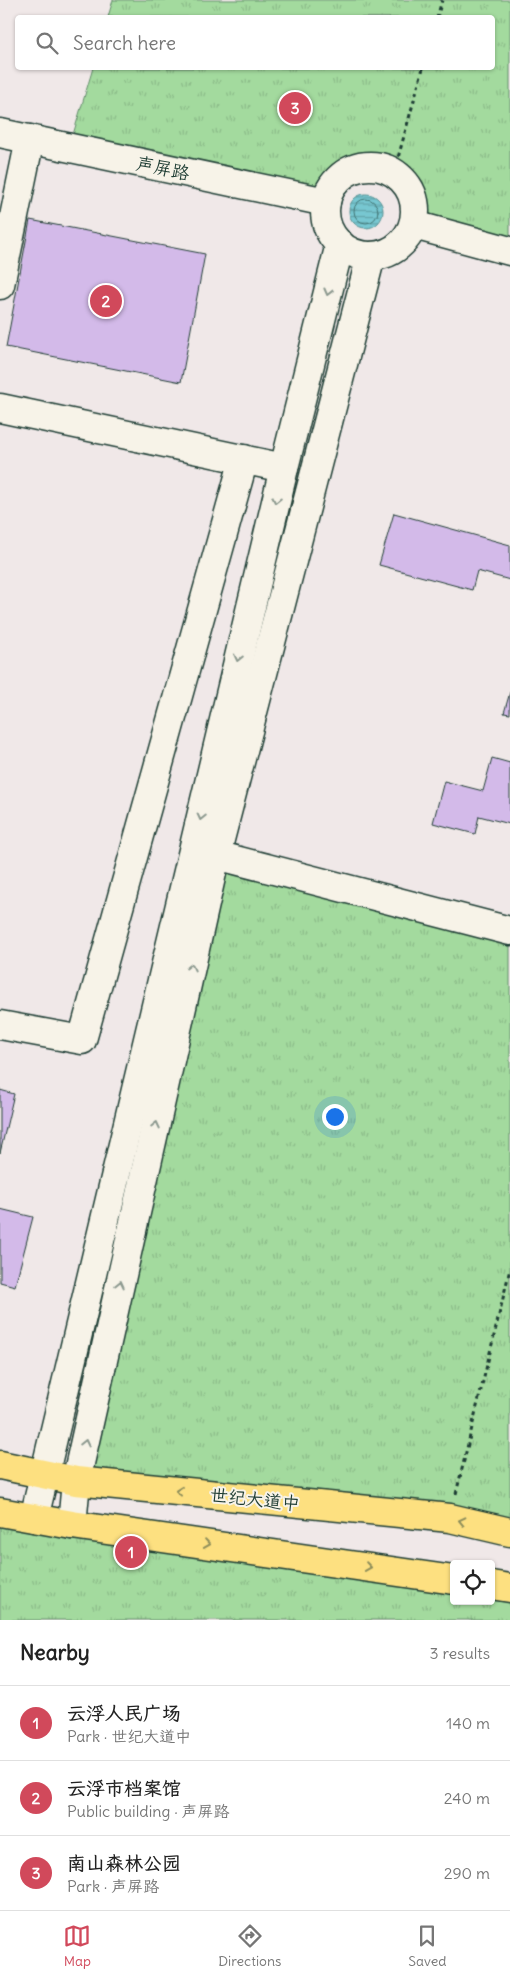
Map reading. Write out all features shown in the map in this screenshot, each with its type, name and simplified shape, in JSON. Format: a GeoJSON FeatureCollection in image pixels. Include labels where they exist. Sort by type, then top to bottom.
{"type":"FeatureCollection","features":[{"type":"Feature","properties":{"kind":"main road","name":"世纪大道中"},"geometry":{"type":"LineString","coordinates":[[0,1465],[76,1481],[450,1518],[510,1532]]}},
{"type":"Feature","properties":{"kind":"main road"},"geometry":{"type":"LineString","coordinates":[[0,1512],[72,1525],[450,1579]]}},
{"type":"Feature","properties":{"kind":"main road"},"geometry":{"type":"LineString","coordinates":[[495,1586],[510,1588]]}},
{"type":"Feature","properties":{"kind":"street","name":"声屏路"},"geometry":{"type":"LineString","coordinates":[[0,133],[326,202]]}},
{"type":"Feature","properties":{"kind":"street"},"geometry":{"type":"LineString","coordinates":[[0,285],[30,140]]}},
{"type":"Feature","properties":{"kind":"street"},"geometry":{"type":"LineString","coordinates":[[368,166],[394,172],[406,182],[414,196],[416,209],[414,225],[410,233],[400,245],[386,253],[371,256],[353,253],[340,244],[331,233],[326,218],[326,202],[336,181],[348,171],[368,166]]}},
{"type":"Feature","properties":{"kind":"street"},"geometry":{"type":"LineString","coordinates":[[414,225],[510,251]]}},
{"type":"Feature","properties":{"kind":"street"},"geometry":{"type":"LineString","coordinates":[[34,1518],[284,468],[340,244]]}},
{"type":"Feature","properties":{"kind":"street"},"geometry":{"type":"LineString","coordinates":[[72,1525],[76,1481],[216,855],[371,256]]}},
{"type":"Feature","properties":{"kind":"street"},"geometry":{"type":"LineString","coordinates":[[0,408],[284,468]]}},
{"type":"Feature","properties":{"kind":"street"},"geometry":{"type":"LineString","coordinates":[[0,1025],[82,1040],[244,460]]}},
{"type":"Feature","properties":{"kind":"street"},"geometry":{"type":"LineString","coordinates":[[216,855],[510,931]]}},
{"type":"Feature","properties":{"kind":"path"},"geometry":{"type":"LineString","coordinates":[[438,15],[442,0]]}},
{"type":"Feature","properties":{"kind":"path"},"geometry":{"type":"LineString","coordinates":[[394,172],[422,70]]}},
{"type":"Feature","properties":{"kind":"path"},"geometry":{"type":"LineString","coordinates":[[450,1518],[510,1269]]}},
{"type":"Feature","properties":{"kind":"green space"},"geometry":{"type":"Polygon","coordinates":[[[113,0],[510,0],[510,251],[414,225],[415,201],[410,189],[396,174],[377,167],[357,167],[348,171],[339,178],[328,194],[69,148],[92,70],[495,70],[495,15],[109,15],[113,0]]]}},
{"type":"Feature","properties":{"kind":"green space"},"geometry":{"type":"Polygon","coordinates":[[[216,855],[510,931],[510,1532],[76,1481],[216,855]]]}},
{"type":"Feature","properties":{"kind":"green space"},"geometry":{"type":"Polygon","coordinates":[[[0,1512],[450,1579],[450,1605],[495,1605],[495,1586],[510,1588],[510,1620],[0,1620],[0,1512]]]}},
{"type":"Feature","properties":{"kind":"water"},"geometry":{"type":"Polygon","coordinates":[[[366,194],[378,199],[383,211],[378,223],[366,228],[354,223],[349,211],[354,199],[366,194]]]}},
{"type":"Feature","properties":{"kind":"building"},"geometry":{"type":"Polygon","coordinates":[[[30,220],[205,254],[181,382],[6,347],[30,220]]]}},
{"type":"Feature","properties":{"kind":"building"},"geometry":{"type":"Polygon","coordinates":[[[394,513],[510,545],[510,580],[477,571],[472,590],[379,565],[394,513]]]}},
{"type":"Feature","properties":{"kind":"building"},"geometry":{"type":"Polygon","coordinates":[[[510,692],[510,714],[504,713],[510,692]]]}},
{"type":"Feature","properties":{"kind":"building"},"geometry":{"type":"Polygon","coordinates":[[[492,758],[510,763],[510,824],[479,816],[475,834],[433,823],[444,781],[483,791],[492,758]]]}},
{"type":"Feature","properties":{"kind":"building"},"geometry":{"type":"Polygon","coordinates":[[[0,1090],[14,1094],[0,1153],[0,1090]]]}},
{"type":"Feature","properties":{"kind":"building"},"geometry":{"type":"Polygon","coordinates":[[[0,1209],[33,1217],[15,1286],[0,1282],[0,1209]]]}},
{"type":"Feature","properties":{"kind":"place","name":"南山森林公园"},"geometry":{"type":"Point","coordinates":[295,108]}},
{"type":"Feature","properties":{"kind":"place","name":"云浮市档案馆"},"geometry":{"type":"Point","coordinates":[106,301]}},
{"type":"Feature","properties":{"kind":"place","name":"云浮人民广场"},"geometry":{"type":"Point","coordinates":[131,1552]}}]}
